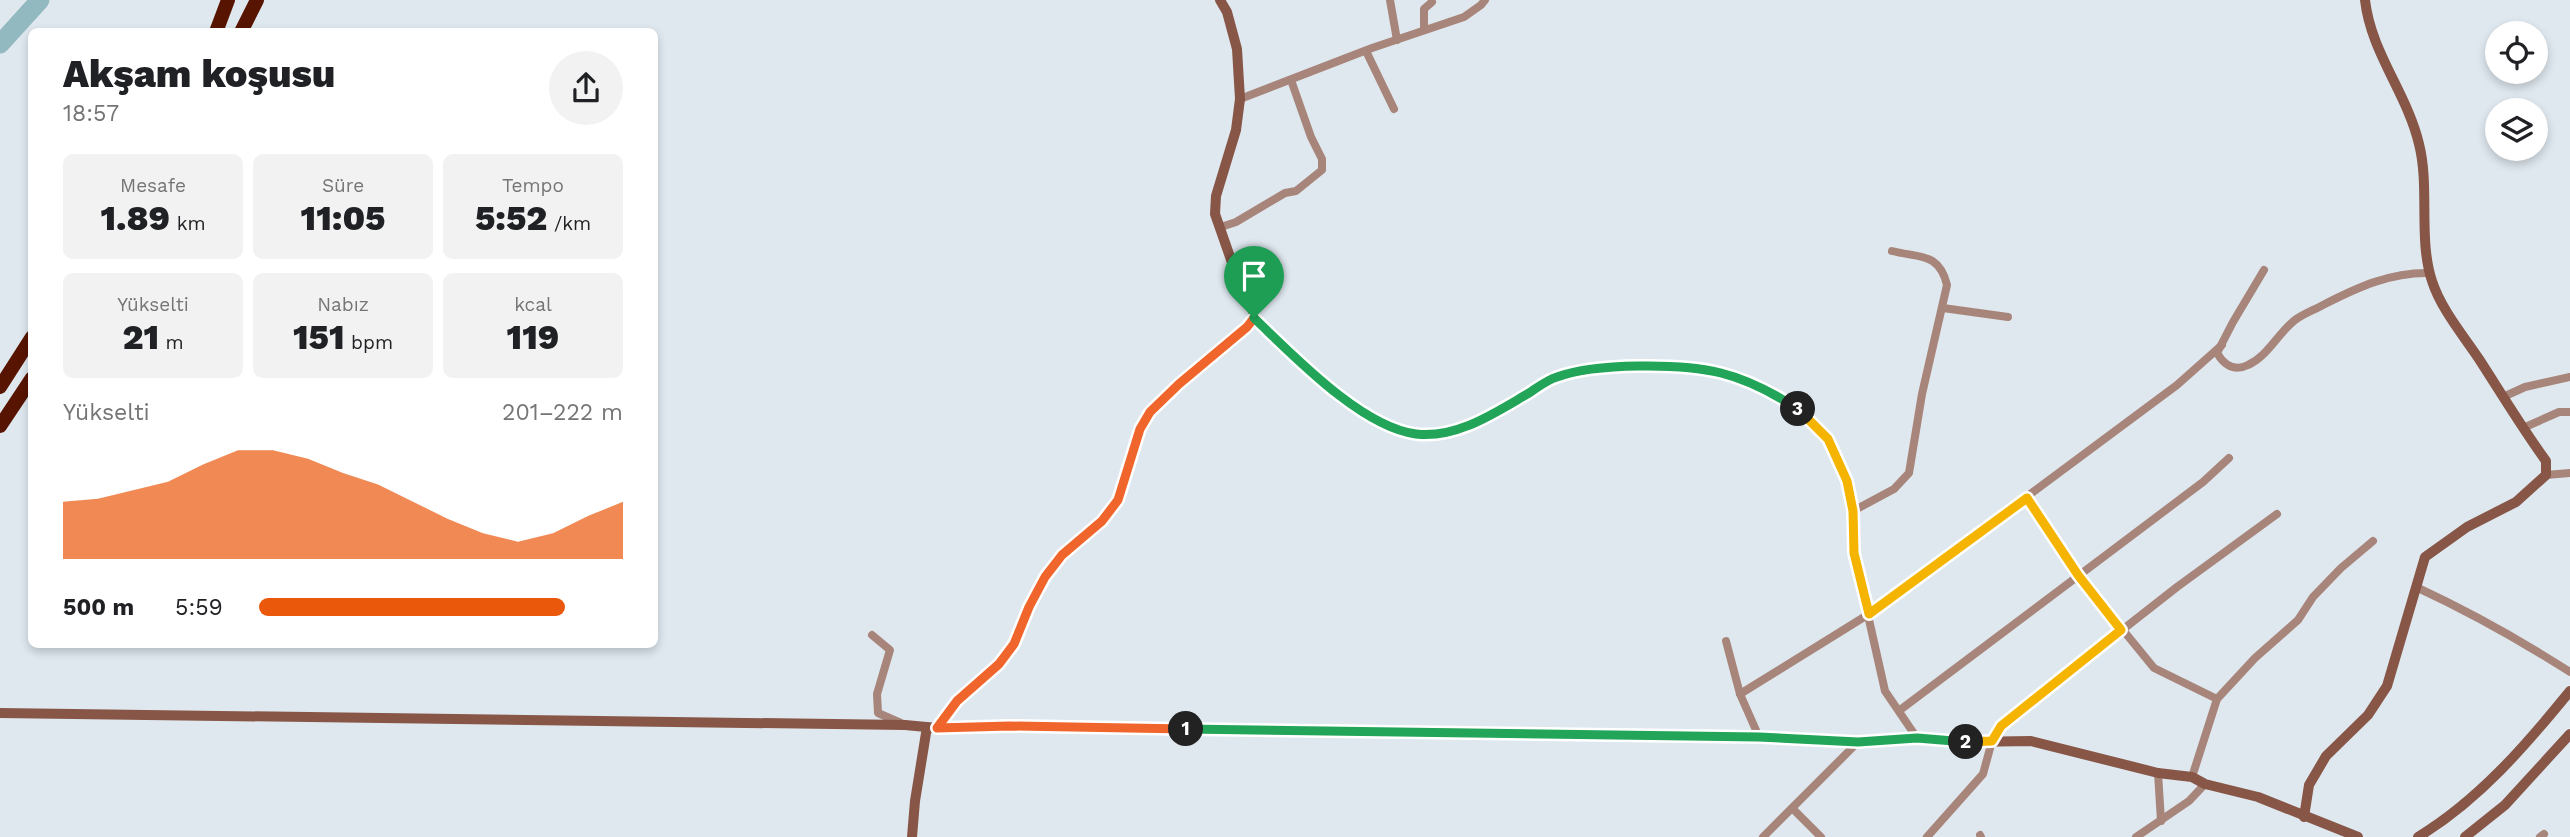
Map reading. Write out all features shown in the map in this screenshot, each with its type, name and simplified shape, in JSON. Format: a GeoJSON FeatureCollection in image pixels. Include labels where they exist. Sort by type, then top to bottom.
{"type":"FeatureCollection","features":[{"type":"Feature","properties":{"kind":"highway"},"geometry":{"type":"LineString","coordinates":[[218,28],[228,0]]}},
{"type":"Feature","properties":{"kind":"highway"},"geometry":{"type":"LineString","coordinates":[[243,28],[257,0]]}},
{"type":"Feature","properties":{"kind":"highway"},"geometry":{"type":"LineString","coordinates":[[0,387],[28,343]]}},
{"type":"Feature","properties":{"kind":"highway"},"geometry":{"type":"LineString","coordinates":[[0,426],[28,384]]}},
{"type":"Feature","properties":{"kind":"street"},"geometry":{"type":"LineString","coordinates":[[1220,0],[1227,12],[1237,49],[1240,99],[1236,130],[1216,196],[1215,214],[1236,274],[1253,307],[1254,318],[1344,400],[1376,419],[1414,434],[1439,435],[1472,424],[1556,377],[1596,369],[1665,366],[1721,373],[1773,393],[1803,412],[1828,439],[1847,481],[1853,511],[1854,553],[1885,691],[1917,738]]}},
{"type":"Feature","properties":{"kind":"street"},"geometry":{"type":"LineString","coordinates":[[1391,0],[1397,40]]}},
{"type":"Feature","properties":{"kind":"street"},"geometry":{"type":"LineString","coordinates":[[1240,99],[1464,16],[1485,0]]}},
{"type":"Feature","properties":{"kind":"street"},"geometry":{"type":"LineString","coordinates":[[2365,0],[2366,13],[2382,62],[2409,115],[2420,145],[2432,282],[2448,313],[2546,461],[2546,475]]}},
{"type":"Feature","properties":{"kind":"street"},"geometry":{"type":"LineString","coordinates":[[1424,29],[1424,9],[1432,2]]}},
{"type":"Feature","properties":{"kind":"street"},"geometry":{"type":"LineString","coordinates":[[1366,51],[1394,108]]}},
{"type":"Feature","properties":{"kind":"street"},"geometry":{"type":"LineString","coordinates":[[1221,227],[1236,222],[1284,193],[1296,191],[1322,170],[1322,159],[1290,80]]}},
{"type":"Feature","properties":{"kind":"street"},"geometry":{"type":"LineString","coordinates":[[1853,511],[1894,489],[1909,473],[1922,394],[1947,285],[1938,265],[1926,256],[1909,256],[1892,251]]}},
{"type":"Feature","properties":{"kind":"street"},"geometry":{"type":"LineString","coordinates":[[2264,270],[2217,353],[2223,364],[2231,368],[2247,366],[2267,351],[2294,321],[2330,302],[2381,278],[2407,272],[2430,273]]}},
{"type":"Feature","properties":{"kind":"street"},"geometry":{"type":"LineString","coordinates":[[1943,309],[2008,317]]}},
{"type":"Feature","properties":{"kind":"street"},"geometry":{"type":"LineString","coordinates":[[912,837],[915,801],[932,728],[957,701],[999,664],[1014,644],[1045,577],[1062,555],[1102,521],[1118,500],[1140,429],[1150,412],[1254,318]]}},
{"type":"Feature","properties":{"kind":"street"},"geometry":{"type":"LineString","coordinates":[[1740,694],[1869,614],[2177,385],[2222,345]]}},
{"type":"Feature","properties":{"kind":"street"},"geometry":{"type":"LineString","coordinates":[[2503,397],[2525,387],[2570,377]]}},
{"type":"Feature","properties":{"kind":"street"},"geometry":{"type":"LineString","coordinates":[[2523,428],[2559,412],[2570,412]]}},
{"type":"Feature","properties":{"kind":"street"},"geometry":{"type":"LineString","coordinates":[[1900,710],[2203,482],[2229,458]]}},
{"type":"Feature","properties":{"kind":"street"},"geometry":{"type":"LineString","coordinates":[[2304,817],[2309,785],[2326,756],[2368,715],[2387,686],[2425,557],[2468,527],[2516,502],[2546,475],[2570,473]]}},
{"type":"Feature","properties":{"kind":"street"},"geometry":{"type":"LineString","coordinates":[[2027,498],[2078,575],[2154,668],[2217,699]]}},
{"type":"Feature","properties":{"kind":"street"},"geometry":{"type":"LineString","coordinates":[[1927,837],[1983,774],[1992,741],[2001,726],[2121,630],[2277,514]]}},
{"type":"Feature","properties":{"kind":"street"},"geometry":{"type":"LineString","coordinates":[[2192,777],[2217,699],[2255,658],[2298,620],[2313,597],[2341,568],[2374,541]]}},
{"type":"Feature","properties":{"kind":"street"},"geometry":{"type":"LineString","coordinates":[[2416,587],[2477,616],[2570,672]]}},
{"type":"Feature","properties":{"kind":"street"},"geometry":{"type":"LineString","coordinates":[[872,635],[890,650],[877,694],[878,713],[905,725]]}},
{"type":"Feature","properties":{"kind":"street"},"geometry":{"type":"LineString","coordinates":[[1726,641],[1740,694],[1759,737]]}},
{"type":"Feature","properties":{"kind":"street"},"geometry":{"type":"LineString","coordinates":[[2418,837],[2441,823],[2508,764],[2570,691]]}},
{"type":"Feature","properties":{"kind":"street"},"geometry":{"type":"LineString","coordinates":[[0,713],[905,725],[932,728],[1010,726],[1759,737],[1858,742],[1917,738],[1967,742],[2031,741],[2158,773],[2192,777],[2205,784],[2258,797],[2358,837]]}},
{"type":"Feature","properties":{"kind":"street"},"geometry":{"type":"LineString","coordinates":[[2465,837],[2505,805],[2570,734]]}},
{"type":"Feature","properties":{"kind":"street"},"geometry":{"type":"LineString","coordinates":[[1763,837],[1858,742]]}},
{"type":"Feature","properties":{"kind":"street"},"geometry":{"type":"LineString","coordinates":[[2158,773],[2161,821]]}},
{"type":"Feature","properties":{"kind":"street"},"geometry":{"type":"LineString","coordinates":[[2136,837],[2189,801],[2205,784]]}},
{"type":"Feature","properties":{"kind":"street"},"geometry":{"type":"LineString","coordinates":[[1792,808],[1821,837]]}},
{"type":"Feature","properties":{"kind":"waterway"},"geometry":{"type":"LineString","coordinates":[[0,44],[40,0]]}},
{"type":"Feature","properties":{"kind":"route"},"geometry":{"type":"LineString","coordinates":[[1254,318],[1344,400],[1376,419],[1414,434],[1439,435],[1472,424],[1556,377],[1596,369],[1665,366],[1721,373],[1773,393],[1803,412],[1828,439],[1847,481],[1853,511],[1854,553],[1869,614],[2027,498],[2078,575],[2121,630],[2001,726],[1992,741],[1917,738],[1858,742],[1759,737],[1010,726],[937,728],[957,701],[999,664],[1014,644],[1045,577],[1062,555],[1102,521],[1118,500],[1140,429],[1150,412],[1254,318]]}}]}
